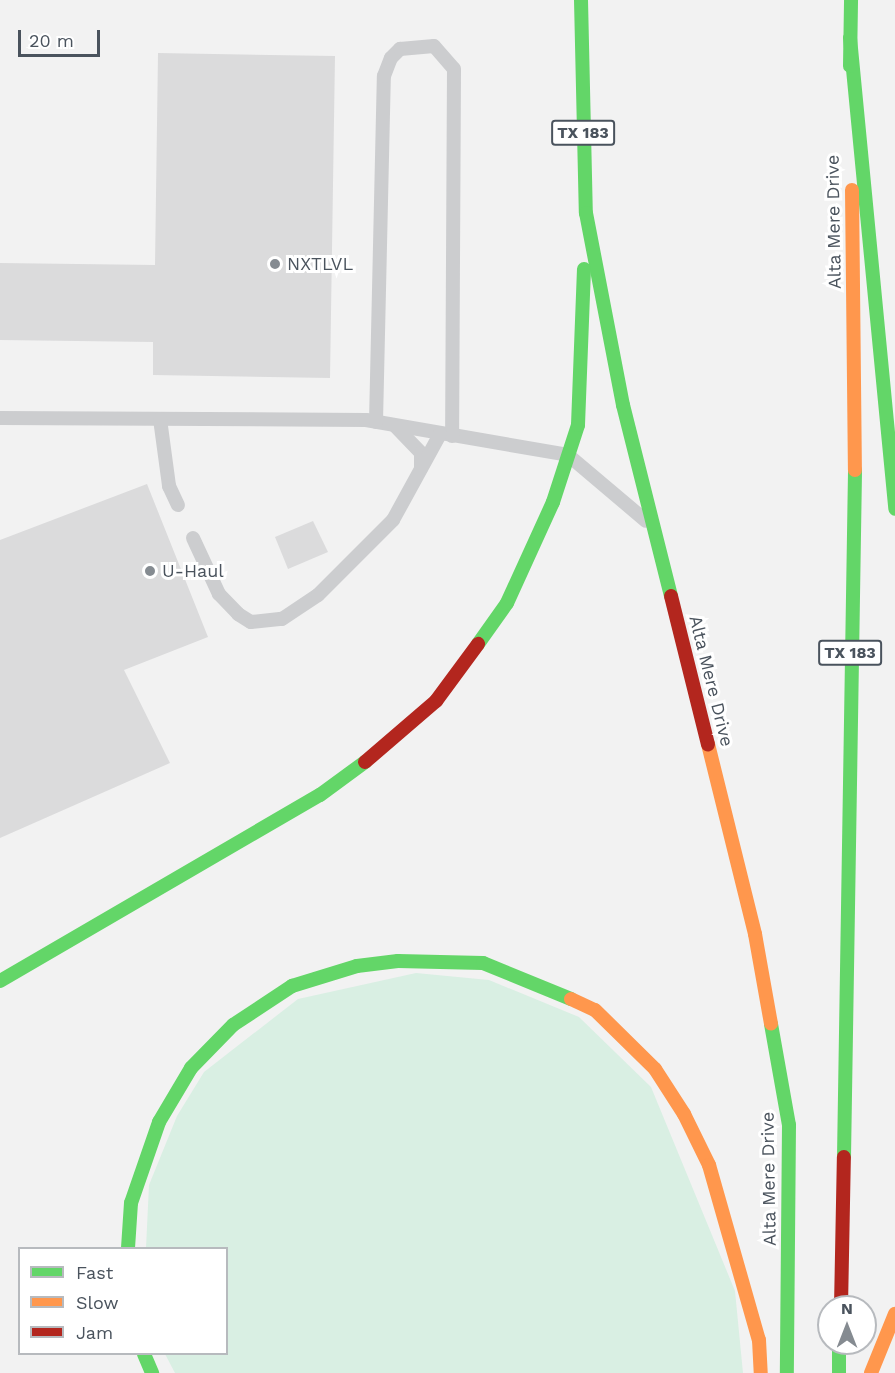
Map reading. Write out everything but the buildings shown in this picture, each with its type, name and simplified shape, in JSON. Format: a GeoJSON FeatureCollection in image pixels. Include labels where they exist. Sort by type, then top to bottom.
{"type":"FeatureCollection","features":[{"type":"Feature","properties":{"kind":"main road","name":"Alta Mere Drive"},"geometry":{"type":"LineString","coordinates":[[581,0],[580,53],[586,213],[623,405],[755,934],[789,1125],[787,1373]]}},
{"type":"Feature","properties":{"kind":"main road","name":"Alta Mere Drive"},"geometry":{"type":"LineString","coordinates":[[841,1295],[855,474],[850,38],[852,0]]}},
{"type":"Feature","properties":{"kind":"main road"},"geometry":{"type":"LineString","coordinates":[[850,38],[895,509]]}},
{"type":"Feature","properties":{"kind":"main road"},"geometry":{"type":"LineString","coordinates":[[0,981],[321,795],[360,767],[436,701],[507,603],[554,502],[578,425],[586,213]]}},
{"type":"Feature","properties":{"kind":"main road"},"geometry":{"type":"LineString","coordinates":[[128,1247],[130,1203],[159,1122],[191,1068],[233,1025],[292,986],[357,966],[398,961],[483,963],[523,976],[595,1010],[655,1069],[684,1114],[709,1165],[759,1340],[761,1373]]}},
{"type":"Feature","properties":{"kind":"main road"},"geometry":{"type":"LineString","coordinates":[[871,1373],[895,1314]]}},
{"type":"Feature","properties":{"kind":"main road"},"geometry":{"type":"LineString","coordinates":[[145,1355],[152,1373]]}},
{"type":"Feature","properties":{"kind":"main road"},"geometry":{"type":"LineString","coordinates":[[839,1355],[839,1373]]}},
{"type":"Feature","properties":{"kind":"lane"},"geometry":{"type":"LineString","coordinates":[[193,538],[219,594],[252,622],[282,619],[318,595],[352,564],[393,520],[421,468],[446,435],[454,69],[434,46],[400,49],[391,58],[384,76],[376,422]]}},
{"type":"Feature","properties":{"kind":"lane"},"geometry":{"type":"LineString","coordinates":[[0,418],[376,422],[394,425],[568,455],[655,529]]}},
{"type":"Feature","properties":{"kind":"lane"},"geometry":{"type":"LineString","coordinates":[[160,419],[169,486],[178,505]]}},
{"type":"Feature","properties":{"kind":"lane"},"geometry":{"type":"LineString","coordinates":[[394,425],[420,453],[421,468]]}},
{"type":"Feature","properties":{"kind":"green space"},"geometry":{"type":"Polygon","coordinates":[[[416,973],[489,980],[579,1017],[651,1087],[735,1291],[743,1373],[175,1373],[166,1355],[228,1355],[228,1247],[146,1247],[149,1185],[177,1116],[204,1072],[298,999],[416,973]]]}},
{"type":"Feature","properties":{"kind":"traffic: fast"},"geometry":{"type":"LineString","coordinates":[[581,0],[586,213],[623,405],[671,596]]}},
{"type":"Feature","properties":{"kind":"traffic: fast"},"geometry":{"type":"LineString","coordinates":[[850,66],[851,0]]}},
{"type":"Feature","properties":{"kind":"traffic: fast"},"geometry":{"type":"LineString","coordinates":[[850,38],[895,509]]}},
{"type":"Feature","properties":{"kind":"traffic: fast"},"geometry":{"type":"LineString","coordinates":[[478,644],[507,603],[553,502],[578,425],[584,269]]}},
{"type":"Feature","properties":{"kind":"traffic: fast"},"geometry":{"type":"LineString","coordinates":[[844,1157],[855,470]]}},
{"type":"Feature","properties":{"kind":"traffic: fast"},"geometry":{"type":"LineString","coordinates":[[0,981],[320,795],[365,762]]}},
{"type":"Feature","properties":{"kind":"traffic: fast"},"geometry":{"type":"LineString","coordinates":[[128,1247],[131,1203],[159,1122],[191,1068],[233,1025],[292,986],[357,966],[398,961],[483,963],[571,999]]}},
{"type":"Feature","properties":{"kind":"traffic: fast"},"geometry":{"type":"LineString","coordinates":[[771,1024],[789,1125],[787,1373]]}},
{"type":"Feature","properties":{"kind":"traffic: fast"},"geometry":{"type":"LineString","coordinates":[[144,1355],[152,1373]]}},
{"type":"Feature","properties":{"kind":"traffic: fast"},"geometry":{"type":"LineString","coordinates":[[839,1355],[839,1373]]}},
{"type":"Feature","properties":{"kind":"traffic: slow"},"geometry":{"type":"LineString","coordinates":[[852,190],[855,470]]}},
{"type":"Feature","properties":{"kind":"traffic: slow"},"geometry":{"type":"LineString","coordinates":[[708,744],[755,934],[771,1024]]}},
{"type":"Feature","properties":{"kind":"traffic: slow"},"geometry":{"type":"LineString","coordinates":[[571,999],[595,1010],[655,1069],[684,1114],[709,1165],[759,1340],[761,1373]]}},
{"type":"Feature","properties":{"kind":"traffic: slow"},"geometry":{"type":"LineString","coordinates":[[871,1373],[895,1314]]}},
{"type":"Feature","properties":{"kind":"traffic: jam"},"geometry":{"type":"LineString","coordinates":[[671,596],[708,744]]}},
{"type":"Feature","properties":{"kind":"traffic: jam"},"geometry":{"type":"LineString","coordinates":[[365,762],[436,701],[478,644]]}},
{"type":"Feature","properties":{"kind":"traffic: jam"},"geometry":{"type":"LineString","coordinates":[[841,1295],[844,1157]]}},
{"type":"Feature","properties":{"kind":"place","name":"NXTLVL"},"geometry":{"type":"Point","coordinates":[275,264]}},
{"type":"Feature","properties":{"kind":"place","name":"U-Haul"},"geometry":{"type":"Point","coordinates":[150,571]}}]}
